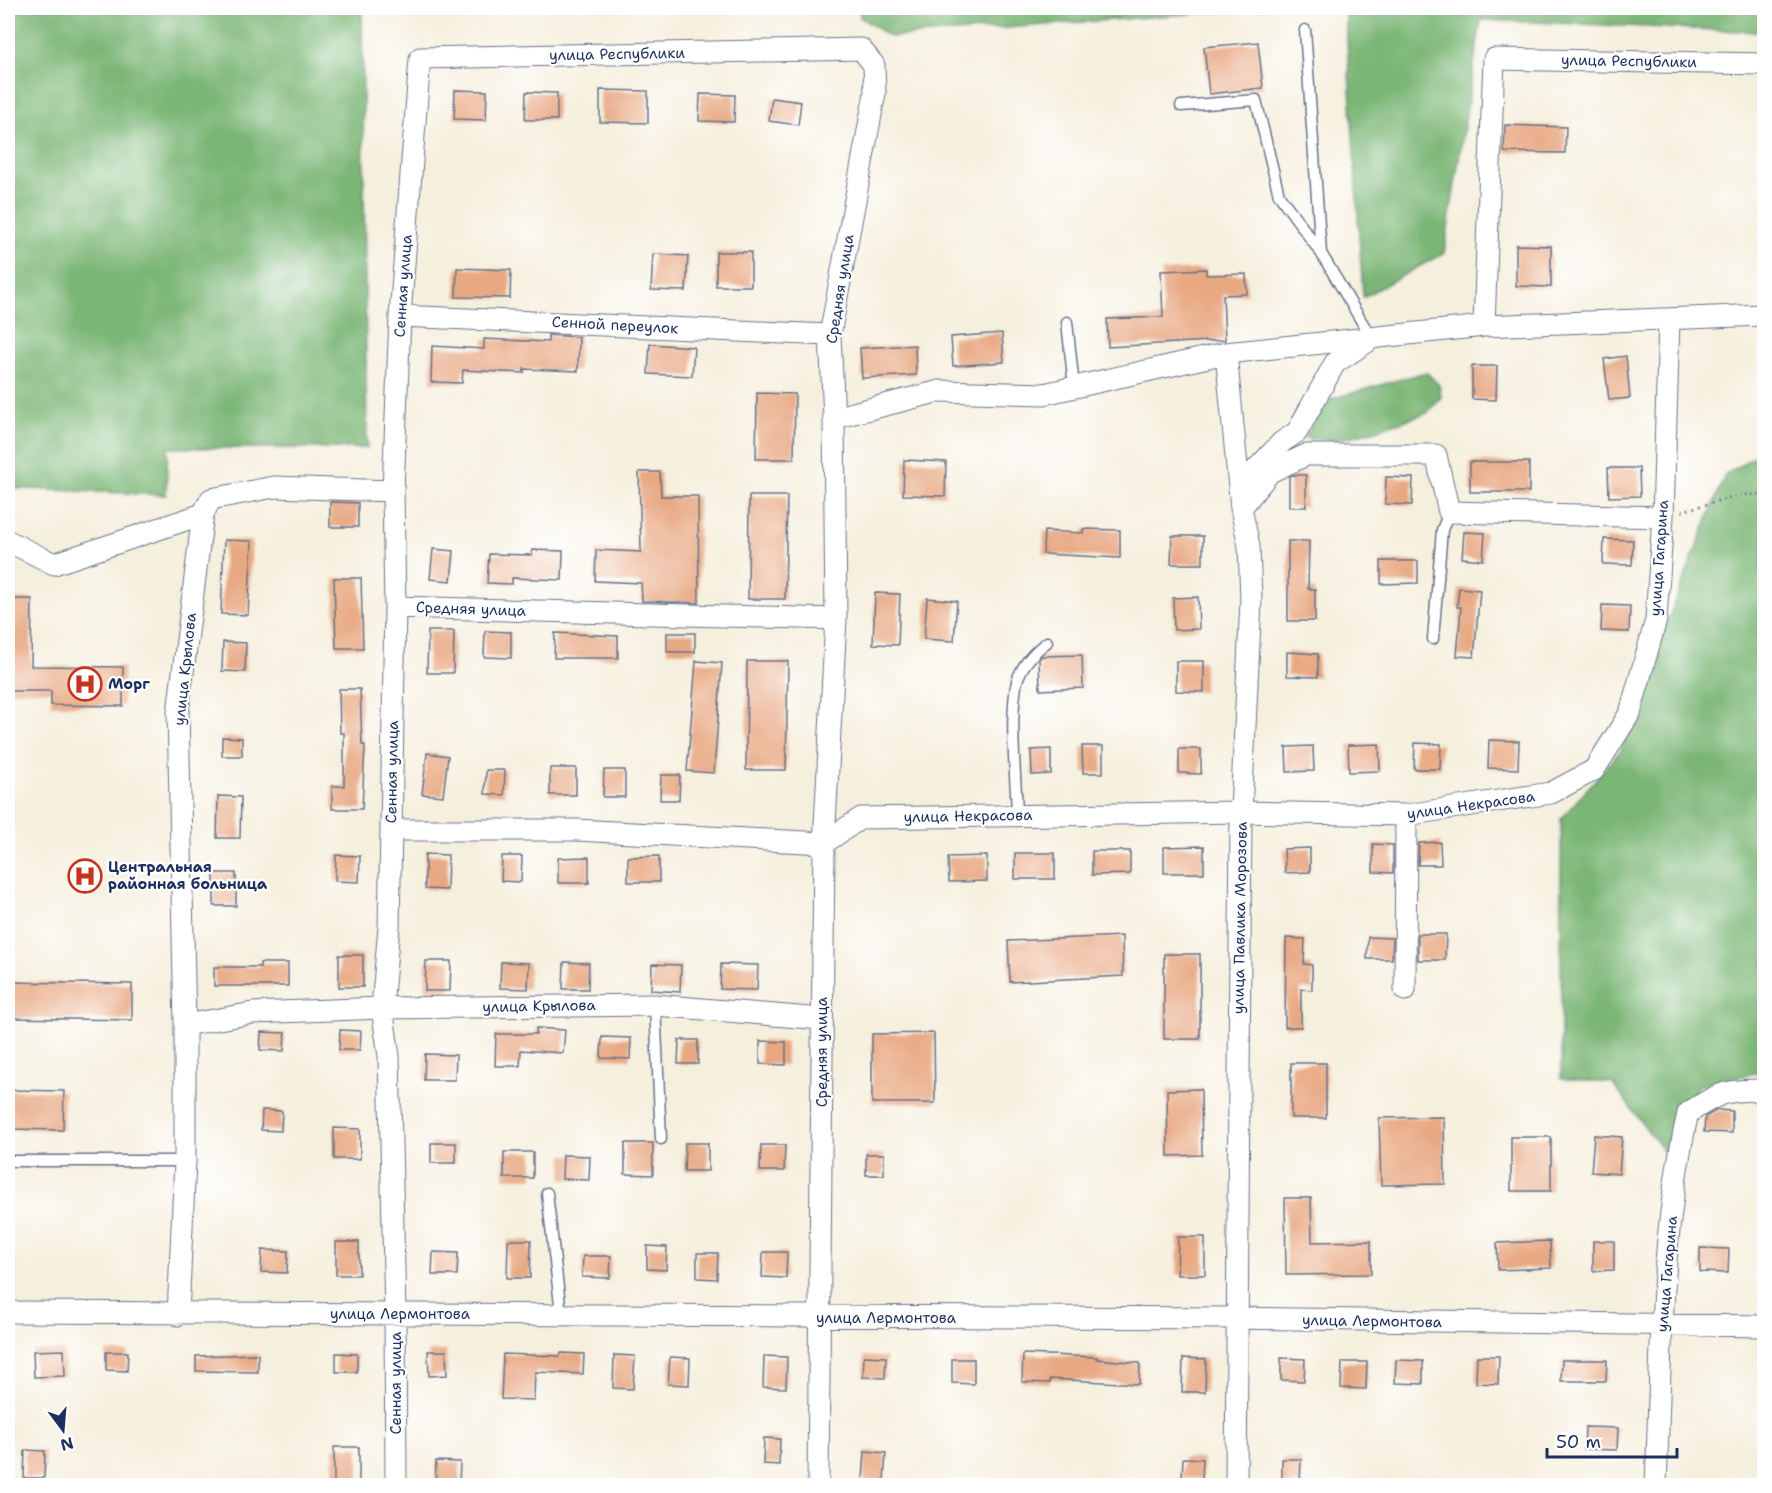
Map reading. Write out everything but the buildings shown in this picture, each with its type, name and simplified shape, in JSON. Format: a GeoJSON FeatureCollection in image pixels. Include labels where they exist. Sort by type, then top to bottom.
{"type":"FeatureCollection","features":[{"type":"Feature","properties":{"kind":"street","name":"Средняя улица"},"geometry":{"type":"LineString","coordinates":[[813,51],[861,49],[874,65],[875,93],[830,335],[834,418],[836,619],[824,843],[818,1485]]}},
{"type":"Feature","properties":{"kind":"street","name":"улица Республики"},"geometry":{"type":"LineString","coordinates":[[420,58],[813,51]]}},
{"type":"Feature","properties":{"kind":"street","name":"Сенная улица"},"geometry":{"type":"LineString","coordinates":[[396,1485],[396,1314],[389,1056],[382,1008],[389,927],[395,607],[393,491],[400,316],[420,58]]}},
{"type":"Feature","properties":{"kind":"street","name":"улица Республики"},"geometry":{"type":"LineString","coordinates":[[1484,326],[1494,59],[1764,64]]}},
{"type":"Feature","properties":{"kind":"street"},"geometry":{"type":"LineString","coordinates":[[834,418],[940,391],[1044,394],[1226,353],[1484,326],[1764,315]]}},
{"type":"Feature","properties":{"kind":"street","name":"Сенной переулок"},"geometry":{"type":"LineString","coordinates":[[400,316],[830,335]]}},
{"type":"Feature","properties":{"kind":"street","name":"улица Гагарина"},"geometry":{"type":"LineString","coordinates":[[1551,793],[1594,770],[1630,713],[1656,620],[1663,517],[1669,320]]}},
{"type":"Feature","properties":{"kind":"street"},"geometry":{"type":"LineString","coordinates":[[1241,508],[1250,475],[1282,442],[1297,432],[1335,363],[1372,339]]}},
{"type":"Feature","properties":{"kind":"street","name":"улица Павлика Морозова"},"geometry":{"type":"LineString","coordinates":[[1226,353],[1241,508],[1249,546],[1251,600],[1241,812],[1235,1318],[1236,1485]]}},
{"type":"Feature","properties":{"kind":"street"},"geometry":{"type":"LineString","coordinates":[[1241,508],[1270,472],[1306,455],[1436,455],[1449,513],[1663,517]]}},
{"type":"Feature","properties":{"kind":"street"},"geometry":{"type":"LineString","coordinates":[[8,541],[54,564],[203,514],[211,499],[274,487],[393,491]]}},
{"type":"Feature","properties":{"kind":"street","name":"улица Крылова"},"geometry":{"type":"LineString","coordinates":[[178,1314],[185,1161],[185,1025],[178,712],[203,514]]}},
{"type":"Feature","properties":{"kind":"street","name":"Средняя улица"},"geometry":{"type":"LineString","coordinates":[[395,607],[836,619]]}},
{"type":"Feature","properties":{"kind":"street","name":"улица Некрасова"},"geometry":{"type":"LineString","coordinates":[[824,843],[861,818],[1241,812],[1406,815],[1551,793]]}},
{"type":"Feature","properties":{"kind":"street"},"geometry":{"type":"LineString","coordinates":[[1405,990],[1406,815]]}},
{"type":"Feature","properties":{"kind":"street"},"geometry":{"type":"LineString","coordinates":[[391,830],[576,830],[824,843]]}},
{"type":"Feature","properties":{"kind":"street","name":"улица Крылова"},"geometry":{"type":"LineString","coordinates":[[185,1025],[253,1013],[382,1008],[655,1005],[822,1018]]}},
{"type":"Feature","properties":{"kind":"street","name":"улица Гагарина"},"geometry":{"type":"LineString","coordinates":[[1656,1485],[1662,1326],[1677,1161],[1688,1113],[1709,1099],[1731,1090],[1764,1090]]}},
{"type":"Feature","properties":{"kind":"street","name":"улица Лермонтова"},"geometry":{"type":"LineString","coordinates":[[8,1312],[561,1313],[820,1318],[1235,1318],[1764,1326]]}},
{"type":"Feature","properties":{"kind":"lane"},"geometry":{"type":"LineString","coordinates":[[1305,30],[1321,253]]}},
{"type":"Feature","properties":{"kind":"lane"},"geometry":{"type":"LineString","coordinates":[[1181,106],[1256,100],[1279,195],[1321,253],[1372,339]]}},
{"type":"Feature","properties":{"kind":"lane"},"geometry":{"type":"LineString","coordinates":[[1066,322],[1074,387]]}},
{"type":"Feature","properties":{"kind":"lane"},"geometry":{"type":"LineString","coordinates":[[1433,639],[1442,530],[1449,513]]}},
{"type":"Feature","properties":{"kind":"lane"},"geometry":{"type":"LineString","coordinates":[[1017,815],[1015,706],[1018,680],[1031,654],[1047,642]]}},
{"type":"Feature","properties":{"kind":"lane"},"geometry":{"type":"LineString","coordinates":[[655,1005],[661,1139]]}},
{"type":"Feature","properties":{"kind":"lane"},"geometry":{"type":"LineString","coordinates":[[8,1161],[185,1161]]}},
{"type":"Feature","properties":{"kind":"lane"},"geometry":{"type":"LineString","coordinates":[[547,1194],[561,1313]]}},
{"type":"Feature","properties":{"kind":"path"},"geometry":{"type":"LineString","coordinates":[[1663,517],[1739,495],[1764,494]]}},
{"type":"Feature","properties":{"kind":"path"},"geometry":{"type":"LineString","coordinates":[[8,1263],[8,1274]]}},
{"type":"Feature","properties":{"kind":"green space"},"geometry":{"type":"Polygon","coordinates":[[[8,8],[362,8],[367,448],[168,448],[166,495],[8,488],[8,8]]]}},
{"type":"Feature","properties":{"kind":"green space"},"geometry":{"type":"Polygon","coordinates":[[[860,8],[1266,8],[890,37],[860,17],[860,8]]]}},
{"type":"Feature","properties":{"kind":"green space"},"geometry":{"type":"Polygon","coordinates":[[[1345,8],[1764,8],[1764,32],[1481,20],[1444,253],[1363,297],[1345,8]]]}},
{"type":"Feature","properties":{"kind":"green space"},"geometry":{"type":"Polygon","coordinates":[[[1426,372],[1439,385],[1441,397],[1427,413],[1333,441],[1305,438],[1324,401],[1426,372]]]}},
{"type":"Feature","properties":{"kind":"green space"},"geometry":{"type":"Polygon","coordinates":[[[1764,450],[1764,1071],[1698,1086],[1664,1152],[1612,1083],[1561,1079],[1561,819],[1621,750],[1646,676],[1725,475],[1764,450]]]}},
{"type":"Feature","properties":{"kind":"place","name":"Морг"},"geometry":{"type":"Point","coordinates":[85,684]}},
{"type":"Feature","properties":{"kind":"place","name":"Центральная районная больница"},"geometry":{"type":"Point","coordinates":[85,876]}}]}
